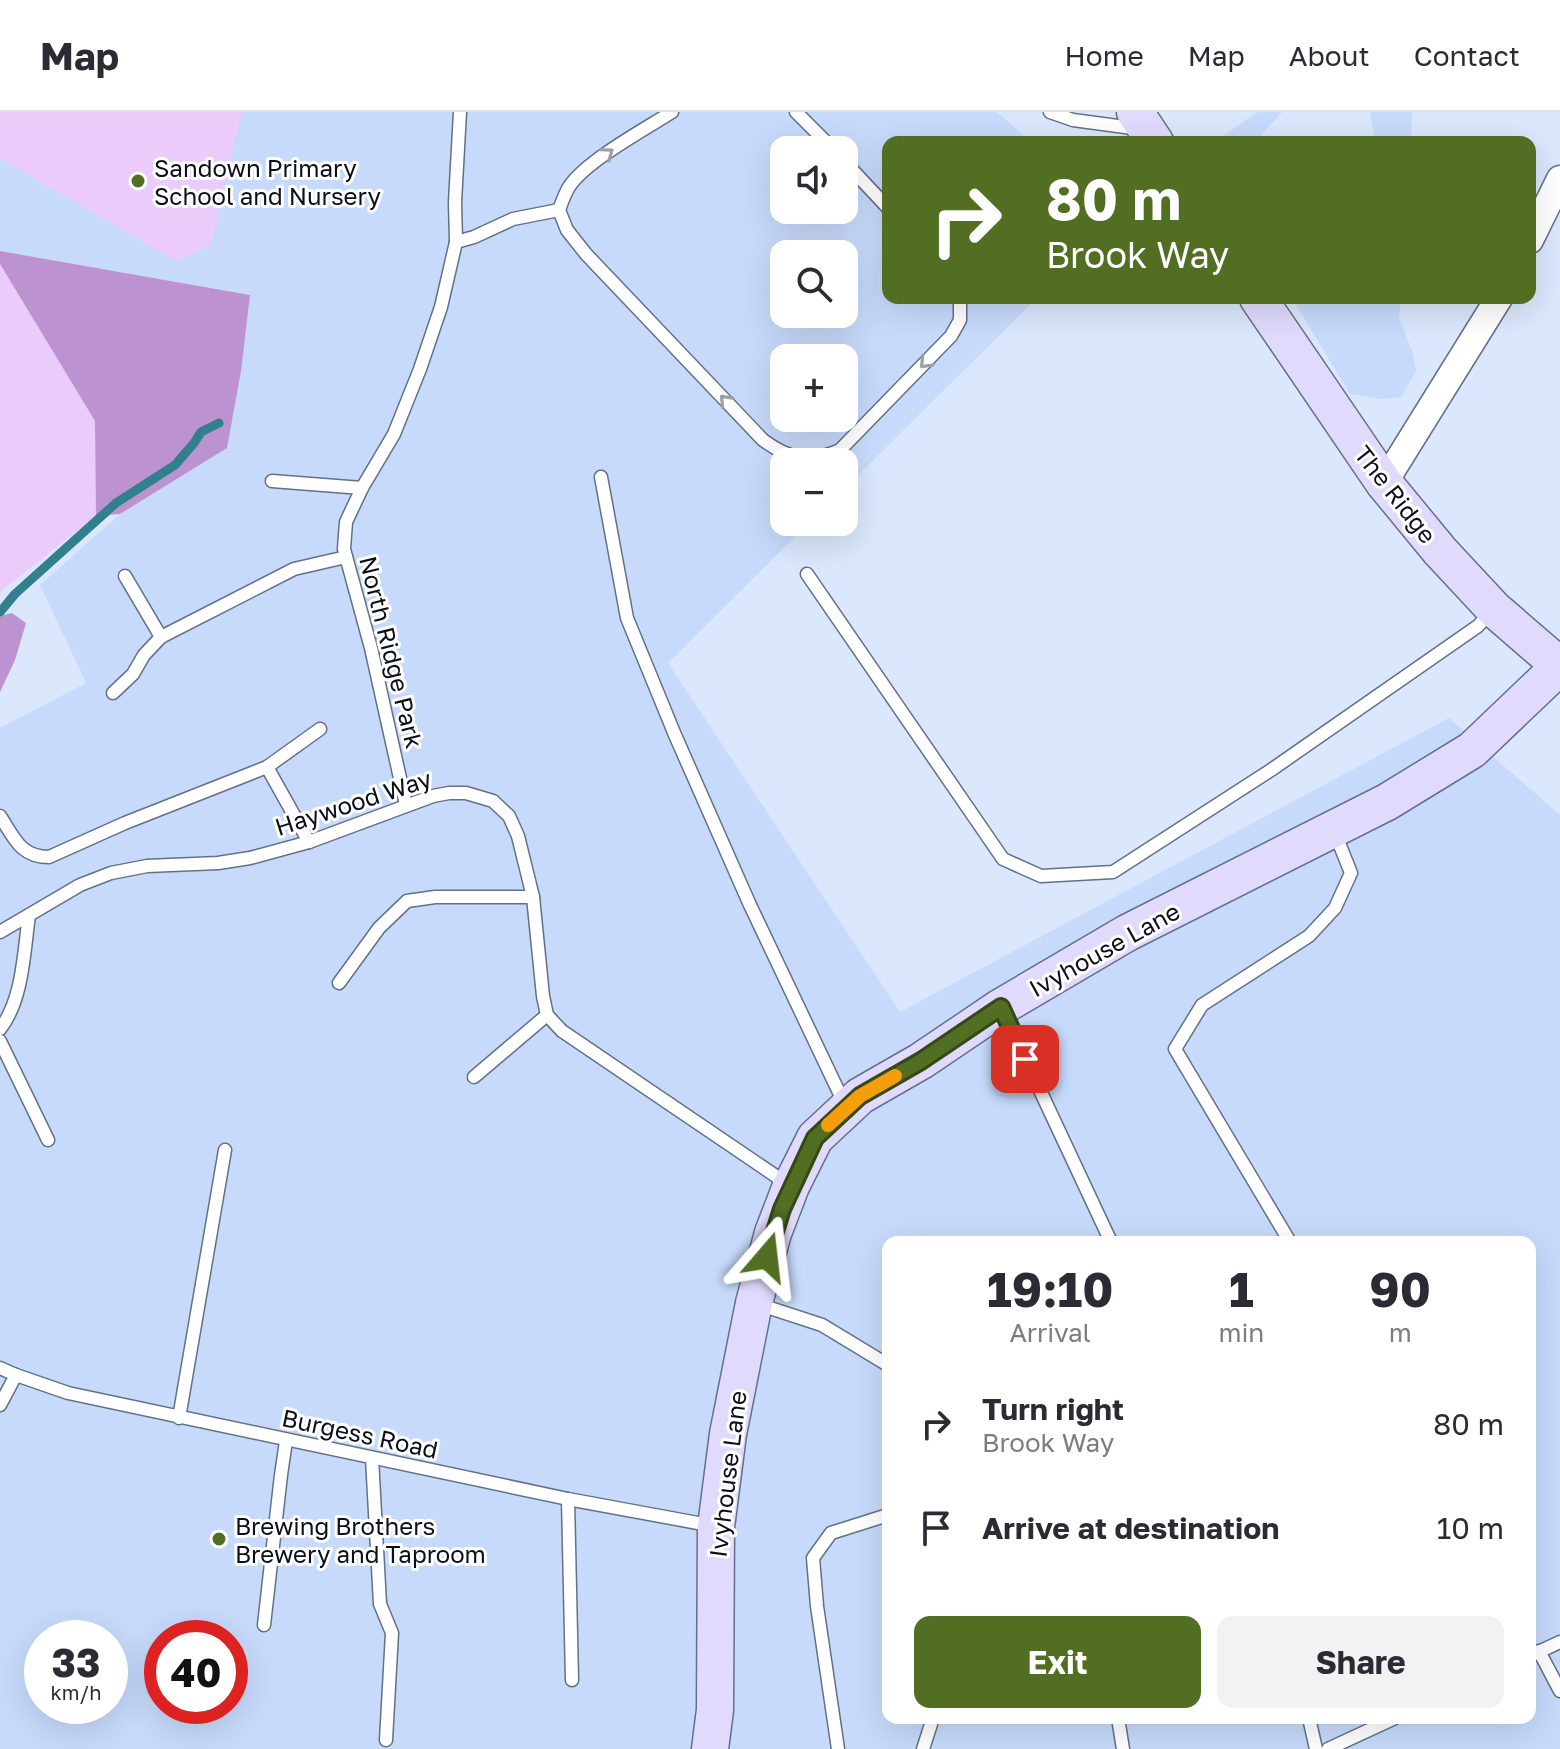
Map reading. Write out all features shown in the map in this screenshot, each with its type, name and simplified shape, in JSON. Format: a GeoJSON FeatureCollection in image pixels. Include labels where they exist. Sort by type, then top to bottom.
{"type":"FeatureCollection","features":[{"type":"Feature","properties":{"kind":"street"},"geometry":{"type":"LineString","coordinates":[[1536,228],[1560,179]]}},
{"type":"Feature","properties":{"kind":"street","name":"The Ridge"},"geometry":{"type":"LineString","coordinates":[[1262,304],[1384,483],[1440,551],[1494,609],[1560,666]]}},
{"type":"Feature","properties":{"kind":"street"},"geometry":{"type":"LineString","coordinates":[[1384,483],[1495,304]]}},
{"type":"Feature","properties":{"kind":"street","name":"Ivyhouse Lane"},"geometry":{"type":"LineString","coordinates":[[710,1749],[715,1710],[716,1527],[728,1434],[754,1303],[773,1233],[791,1186],[815,1138],[860,1096],[921,1061],[1001,1007],[1127,933],[1387,802],[1472,750],[1560,666]]}},
{"type":"Feature","properties":{"kind":"lane","name":"North Ridge Park"},"geometry":{"type":"LineString","coordinates":[[406,805],[371,648],[344,549],[346,522],[394,434],[441,307],[456,242],[460,112]]}},
{"type":"Feature","properties":{"kind":"lane"},"geometry":{"type":"LineString","coordinates":[[672,112],[587,168],[570,186],[559,210],[567,230],[586,254],[763,440],[781,453],[812,458],[840,450],[951,336],[960,320],[960,304]]}},
{"type":"Feature","properties":{"kind":"lane"},"geometry":{"type":"LineString","coordinates":[[796,112],[820,136]]}},
{"type":"Feature","properties":{"kind":"lane"},"geometry":{"type":"LineString","coordinates":[[1050,112],[1073,120],[1146,128]]}},
{"type":"Feature","properties":{"kind":"lane"},"geometry":{"type":"LineString","coordinates":[[858,176],[882,202]]}},
{"type":"Feature","properties":{"kind":"lane"},"geometry":{"type":"LineString","coordinates":[[456,242],[513,219],[559,210]]}},
{"type":"Feature","properties":{"kind":"lane"},"geometry":{"type":"LineString","coordinates":[[601,477],[627,618],[750,905],[846,1108]]}},
{"type":"Feature","properties":{"kind":"lane"},"geometry":{"type":"LineString","coordinates":[[272,481],[362,488]]}},
{"type":"Feature","properties":{"kind":"lane"},"geometry":{"type":"LineString","coordinates":[[113,693],[133,674],[144,655],[161,637],[294,569],[346,557]]}},
{"type":"Feature","properties":{"kind":"lane"},"geometry":{"type":"LineString","coordinates":[[807,574],[1003,859],[1041,876],[1113,872],[1271,770],[1478,626],[1494,609]]}},
{"type":"Feature","properties":{"kind":"lane"},"geometry":{"type":"LineString","coordinates":[[125,576],[161,637]]}},
{"type":"Feature","properties":{"kind":"lane"},"geometry":{"type":"LineString","coordinates":[[0,816],[26,852],[49,857],[125,823],[267,767],[320,729]]}},
{"type":"Feature","properties":{"kind":"lane"},"geometry":{"type":"LineString","coordinates":[[267,767],[309,842]]}},
{"type":"Feature","properties":{"kind":"lane","name":"Haywood Way"},"geometry":{"type":"LineString","coordinates":[[0,932],[80,885],[111,873],[147,866],[218,863],[250,858],[309,842],[406,805],[449,793],[466,793],[493,801],[509,816],[518,836],[533,897],[547,1015]]}},
{"type":"Feature","properties":{"kind":"lane"},"geometry":{"type":"LineString","coordinates":[[1286,1236],[1175,1049],[1202,1005],[1309,936],[1335,908],[1351,873],[1334,830]]}},
{"type":"Feature","properties":{"kind":"lane"},"geometry":{"type":"LineString","coordinates":[[339,983],[379,928],[407,901],[435,897],[533,897]]}},
{"type":"Feature","properties":{"kind":"lane"},"geometry":{"type":"LineString","coordinates":[[0,1029],[11,1012],[18,987],[29,915]]}},
{"type":"Feature","properties":{"kind":"lane"},"geometry":{"type":"LineString","coordinates":[[1001,1007],[1108,1236]]}},
{"type":"Feature","properties":{"kind":"lane"},"geometry":{"type":"LineString","coordinates":[[474,1077],[547,1015],[562,1031],[791,1186]]}},
{"type":"Feature","properties":{"kind":"lane"},"geometry":{"type":"LineString","coordinates":[[0,1041],[48,1140]]}},
{"type":"Feature","properties":{"kind":"lane"},"geometry":{"type":"LineString","coordinates":[[179,1418],[225,1150]]}},
{"type":"Feature","properties":{"kind":"lane"},"geometry":{"type":"LineString","coordinates":[[754,1303],[822,1325],[882,1361]]}},
{"type":"Feature","properties":{"kind":"lane","name":"Burgess Road"},"geometry":{"type":"LineString","coordinates":[[0,1368],[68,1393],[179,1418],[716,1527]]}},
{"type":"Feature","properties":{"kind":"lane"},"geometry":{"type":"LineString","coordinates":[[0,1405],[16,1375]]}},
{"type":"Feature","properties":{"kind":"lane"},"geometry":{"type":"LineString","coordinates":[[264,1625],[286,1441]]}},
{"type":"Feature","properties":{"kind":"lane"},"geometry":{"type":"LineString","coordinates":[[372,1458],[380,1604],[392,1633],[386,1740]]}},
{"type":"Feature","properties":{"kind":"lane"},"geometry":{"type":"LineString","coordinates":[[568,1499],[572,1680]]}},
{"type":"Feature","properties":{"kind":"lane"},"geometry":{"type":"LineString","coordinates":[[838,1749],[813,1558],[831,1533],[882,1517]]}},
{"type":"Feature","properties":{"kind":"lane"},"geometry":{"type":"LineString","coordinates":[[1536,1653],[1560,1642]]}},
{"type":"Feature","properties":{"kind":"lane"},"geometry":{"type":"LineString","coordinates":[[1536,1657],[1560,1691]]}},
{"type":"Feature","properties":{"kind":"lane"},"geometry":{"type":"LineString","coordinates":[[923,1749],[931,1724]]}},
{"type":"Feature","properties":{"kind":"lane"},"geometry":{"type":"LineString","coordinates":[[1119,1724],[1123,1749]]}},
{"type":"Feature","properties":{"kind":"lane"},"geometry":{"type":"LineString","coordinates":[[1310,1724],[1316,1749]]}},
{"type":"Feature","properties":{"kind":"lane"},"geometry":{"type":"LineString","coordinates":[[1328,1749],[1382,1724]]}},
{"type":"Feature","properties":{"kind":"shaded area"},"geometry":{"type":"Polygon","coordinates":[[[0,112],[997,112],[1024,136],[882,136],[882,304],[1031,304],[858,475],[858,448],[770,448],[770,536],[796,536],[668,663],[900,1012],[1449,718],[1560,815],[1560,1749],[0,1749],[0,728],[86,683],[40,585],[120,514],[227,448],[250,295],[0,251],[0,112]]]}},
{"type":"Feature","properties":{"kind":"shaded area"},"geometry":{"type":"Polygon","coordinates":[[[0,112],[242,112],[211,245],[176,261],[0,158],[0,112]]]}},
{"type":"Feature","properties":{"kind":"shaded area"},"geometry":{"type":"Polygon","coordinates":[[[1258,112],[1282,112],[1260,136],[1223,136],[1258,112]]]}},
{"type":"Feature","properties":{"kind":"shaded area"},"geometry":{"type":"Polygon","coordinates":[[[1370,112],[1412,112],[1411,136],[1374,136],[1370,112]]]}},
{"type":"Feature","properties":{"kind":"shaded area"},"geometry":{"type":"Polygon","coordinates":[[[0,251],[250,295],[227,448],[120,514],[96,516],[95,421],[0,264],[0,251]]]}},
{"type":"Feature","properties":{"kind":"shaded area"},"geometry":{"type":"Polygon","coordinates":[[[0,264],[95,421],[96,516],[0,592],[0,264]]]}},
{"type":"Feature","properties":{"kind":"shaded area"},"geometry":{"type":"Polygon","coordinates":[[[1296,304],[1400,304],[1399,317],[1416,371],[1401,397],[1382,399],[1350,394],[1296,304]]]}},
{"type":"Feature","properties":{"kind":"shaded area"},"geometry":{"type":"Polygon","coordinates":[[[12,613],[26,623],[15,660],[0,692],[0,616],[12,613]]]}},
{"type":"Feature","properties":{"kind":"waterway"},"geometry":{"type":"LineString","coordinates":[[0,612],[15,594],[116,503],[175,465],[201,432],[219,423]]}},
{"type":"Feature","properties":{"kind":"slow traffic"},"geometry":{"type":"LineString","coordinates":[[828,1125],[860,1096],[895,1076]]}},
{"type":"Feature","properties":{"kind":"place","name":"Sandown Primary School and Nursery"},"geometry":{"type":"Point","coordinates":[138,181]}},
{"type":"Feature","properties":{"kind":"place","name":"Brewing Brothers Brewery and Taproom"},"geometry":{"type":"Point","coordinates":[219,1539]}},
{"type":"Feature","properties":{"kind":"route"},"geometry":{"type":"LineString","coordinates":[[767,1257],[791,1186],[815,1138],[860,1096],[921,1061],[1001,1007],[1025,1059]]}}]}
